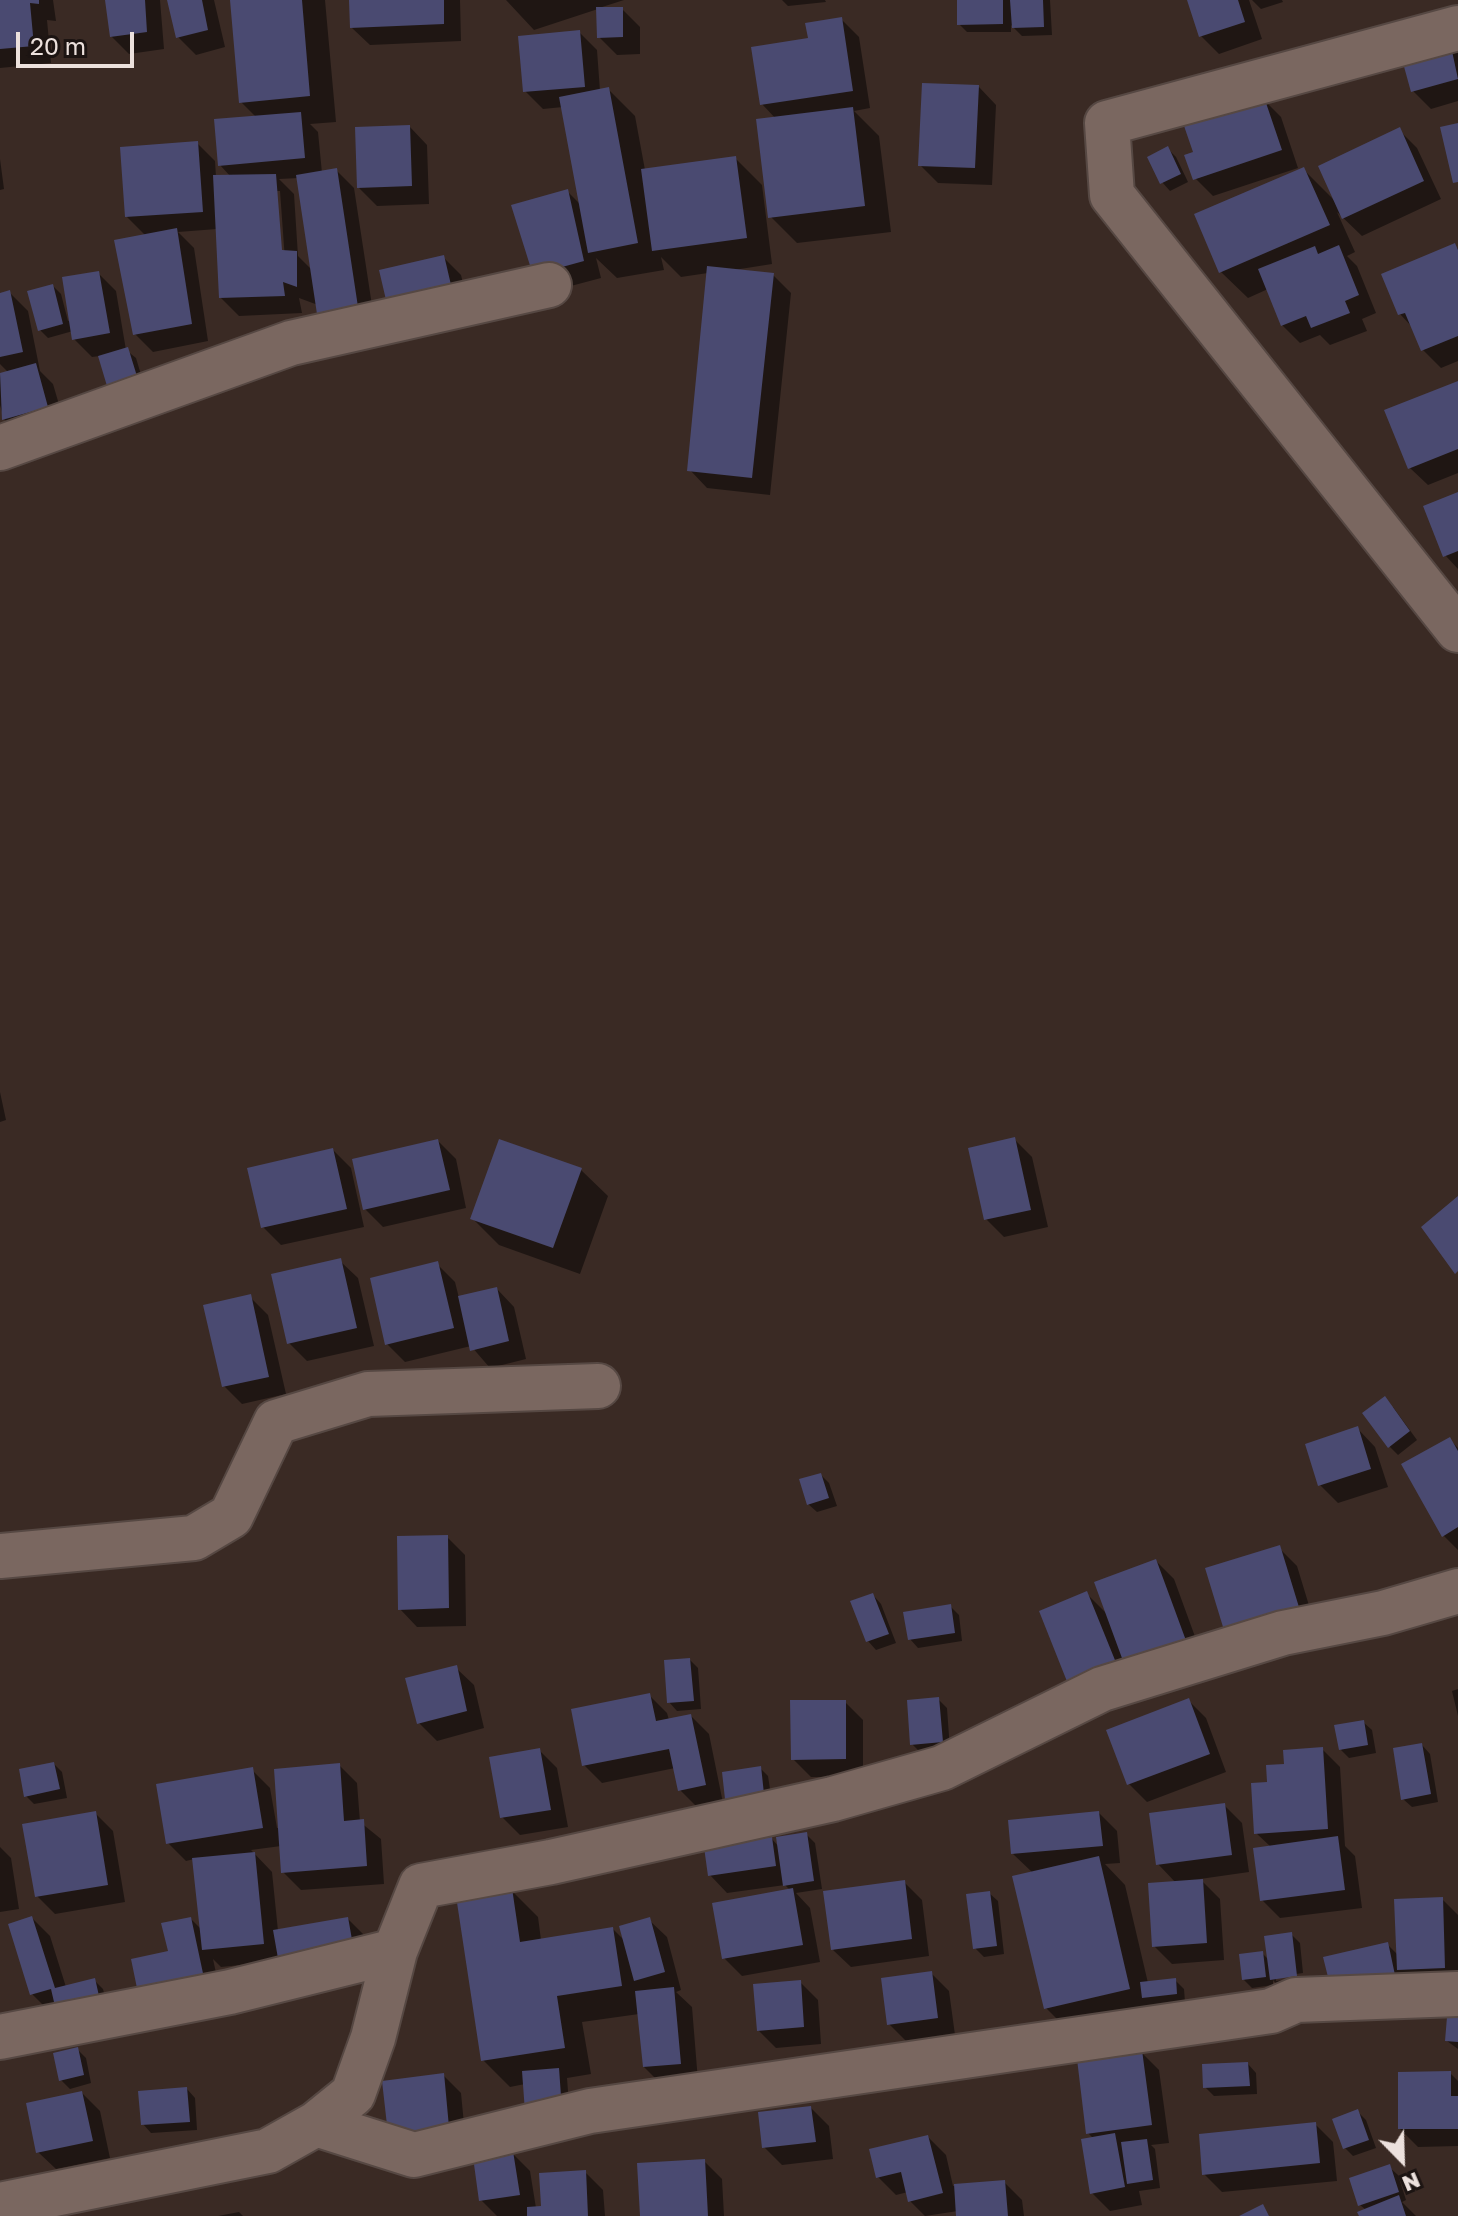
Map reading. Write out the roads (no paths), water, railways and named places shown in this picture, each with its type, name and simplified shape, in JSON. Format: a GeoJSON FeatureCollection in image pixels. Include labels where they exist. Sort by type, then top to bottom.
{"type":"FeatureCollection","features":[{"type":"Feature","properties":{"kind":"street"},"geometry":{"type":"LineString","coordinates":[[1458,28],[1107,123],[1112,195],[1458,630]]}},
{"type":"Feature","properties":{"kind":"street"},"geometry":{"type":"LineString","coordinates":[[0,448],[291,343],[549,285]]}},
{"type":"Feature","properties":{"kind":"street"},"geometry":{"type":"LineString","coordinates":[[0,1556],[194,1538],[231,1516],[276,1422],[368,1394],[598,1386]]}},
{"type":"Feature","properties":{"kind":"street"},"geometry":{"type":"LineString","coordinates":[[0,2205],[268,2151],[316,2124],[353,2094],[373,2038],[395,1951],[421,1886],[551,1862],[833,1799],[928,1772],[1102,1689],[1283,1633],[1383,1613],[1458,1591]]}},
{"type":"Feature","properties":{"kind":"street"},"geometry":{"type":"LineString","coordinates":[[0,2037],[230,1992],[395,1951]]}},
{"type":"Feature","properties":{"kind":"street"},"geometry":{"type":"LineString","coordinates":[[316,2124],[414,2155],[590,2111],[1271,2011],[1296,2000],[1458,1994]]}}]}
